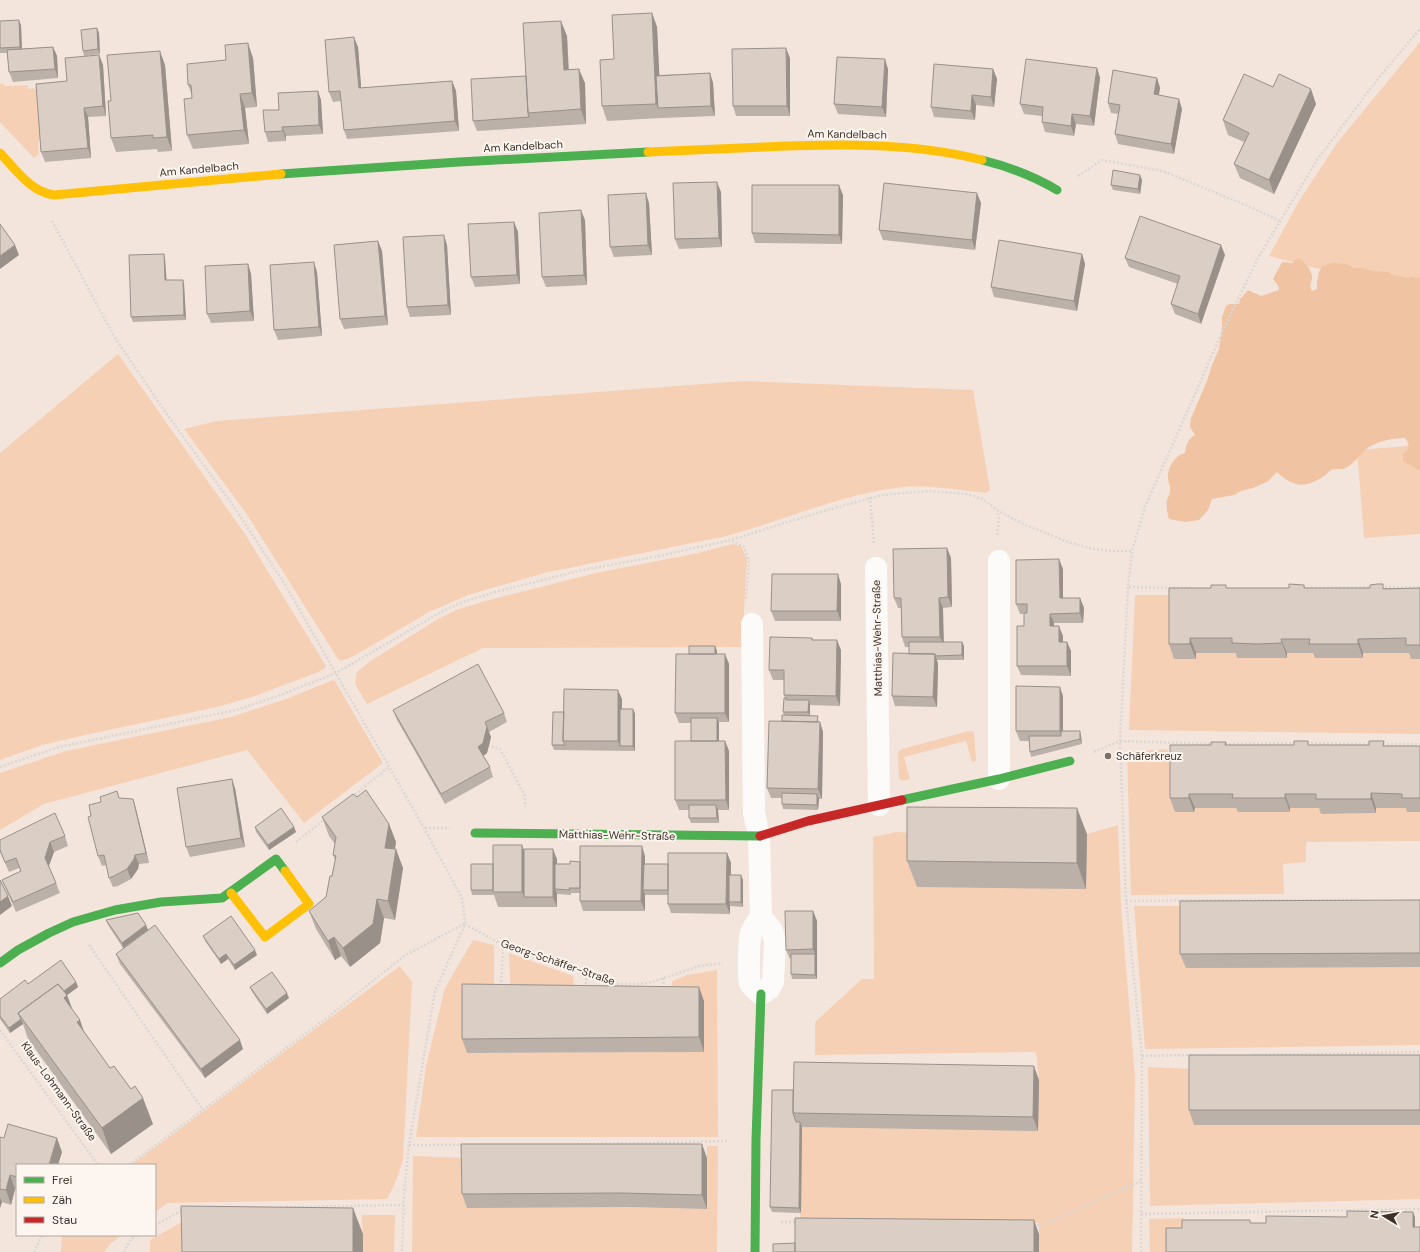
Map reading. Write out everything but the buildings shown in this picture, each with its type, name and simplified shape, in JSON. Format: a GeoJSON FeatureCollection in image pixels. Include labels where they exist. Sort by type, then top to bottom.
{"type":"FeatureCollection","features":[{"type":"Feature","properties":{"kind":"street","name":"Am Kandelbach"},"geometry":{"type":"LineString","coordinates":[[0,153],[35,189],[45,194],[54,195],[281,174],[621,153],[802,146],[894,147],[941,151],[979,158],[1007,167],[1032,176],[1057,190]]}},
{"type":"Feature","properties":{"kind":"street"},"geometry":{"type":"LineString","coordinates":[[999,561],[999,779]]}},
{"type":"Feature","properties":{"kind":"street","name":"Matthias-Wehr-Straße"},"geometry":{"type":"LineString","coordinates":[[876,568],[879,805]]}},
{"type":"Feature","properties":{"kind":"street"},"geometry":{"type":"LineString","coordinates":[[752,624],[754,812],[759,836],[761,917],[772,930],[775,942],[773,982],[769,989],[761,994]]}},
{"type":"Feature","properties":{"kind":"street","name":"Matthias-Wehr-Straße"},"geometry":{"type":"LineString","coordinates":[[476,833],[759,836],[808,821],[999,779],[1070,761]]}},
{"type":"Feature","properties":{"kind":"street"},"geometry":{"type":"LineString","coordinates":[[0,963],[18,950],[73,922],[122,908],[161,902],[222,898],[231,893],[276,859],[309,904],[265,937],[231,893]]}},
{"type":"Feature","properties":{"kind":"street"},"geometry":{"type":"LineString","coordinates":[[761,917],[755,924],[751,934],[749,966],[750,982],[754,989],[761,994]]}},
{"type":"Feature","properties":{"kind":"street"},"geometry":{"type":"LineString","coordinates":[[755,1252],[756,1140],[761,994]]}},
{"type":"Feature","properties":{"kind":"path"},"geometry":{"type":"LineString","coordinates":[[1141,1252],[1142,1056],[1126,901],[1120,741],[1128,587],[1132,551],[1145,507],[1185,415],[1258,258],[1317,160],[1380,76],[1420,29]]}},
{"type":"Feature","properties":{"kind":"path"},"geometry":{"type":"LineString","coordinates":[[1057,190],[1102,160],[1163,171],[1280,221]]}},
{"type":"Feature","properties":{"kind":"path"},"geometry":{"type":"LineString","coordinates":[[35,189],[52,223],[119,344],[155,398],[260,544],[297,605],[424,828],[463,904],[465,924],[436,991],[409,1144],[402,1252]]}},
{"type":"Feature","properties":{"kind":"path"},"geometry":{"type":"LineString","coordinates":[[0,767],[59,747],[236,710],[278,696],[336,672],[391,641],[414,626],[443,611],[470,600],[502,590],[582,570],[659,556],[731,540],[870,497],[915,492],[968,494],[984,500],[997,510],[1021,523],[1066,541],[1093,549],[1132,551]]}},
{"type":"Feature","properties":{"kind":"path"},"geometry":{"type":"LineString","coordinates":[[870,497],[876,568]]}},
{"type":"Feature","properties":{"kind":"path"},"geometry":{"type":"LineString","coordinates":[[731,540],[744,546],[749,561],[746,606],[747,616],[752,624]]}},
{"type":"Feature","properties":{"kind":"path"},"geometry":{"type":"LineString","coordinates":[[1128,587],[1194,588]]}},
{"type":"Feature","properties":{"kind":"path"},"geometry":{"type":"LineString","coordinates":[[1382,587],[1382,593]]}},
{"type":"Feature","properties":{"kind":"path"},"geometry":{"type":"LineString","coordinates":[[1301,594],[1301,588],[1420,587]]}},
{"type":"Feature","properties":{"kind":"path"},"geometry":{"type":"LineString","coordinates":[[1070,761],[1120,741],[1215,744]]}},
{"type":"Feature","properties":{"kind":"path"},"geometry":{"type":"LineString","coordinates":[[1223,750],[1223,744],[1299,743]]}},
{"type":"Feature","properties":{"kind":"path"},"geometry":{"type":"LineString","coordinates":[[1307,749],[1306,743],[1374,744]]}},
{"type":"Feature","properties":{"kind":"path"},"geometry":{"type":"LineString","coordinates":[[1382,750],[1382,744],[1420,744]]}},
{"type":"Feature","properties":{"kind":"path"},"geometry":{"type":"LineString","coordinates":[[488,746],[500,749],[524,796],[525,810]]}},
{"type":"Feature","properties":{"kind":"path"},"geometry":{"type":"LineString","coordinates":[[347,801],[389,767]]}},
{"type":"Feature","properties":{"kind":"path"},"geometry":{"type":"LineString","coordinates":[[276,859],[329,816]]}},
{"type":"Feature","properties":{"kind":"path"},"geometry":{"type":"LineString","coordinates":[[1222,900],[1222,907]]}},
{"type":"Feature","properties":{"kind":"path"},"geometry":{"type":"LineString","coordinates":[[1314,907],[1315,900]]}},
{"type":"Feature","properties":{"kind":"path"},"geometry":{"type":"LineString","coordinates":[[1126,901],[1361,900]]}},
{"type":"Feature","properties":{"kind":"path"},"geometry":{"type":"LineString","coordinates":[[73,922],[203,1110]]}},
{"type":"Feature","properties":{"kind":"path"},"geometry":{"type":"LineString","coordinates":[[129,1164],[329,1016],[404,956],[465,924]]}},
{"type":"Feature","properties":{"kind":"path","name":"Georg-Schäffer-Straße"},"geometry":{"type":"LineString","coordinates":[[465,924],[503,945],[609,982],[629,984],[652,982],[700,966],[722,963],[749,966]]}},
{"type":"Feature","properties":{"kind":"path"},"geometry":{"type":"LineString","coordinates":[[501,991],[503,945]]}},
{"type":"Feature","properties":{"kind":"path"},"geometry":{"type":"LineString","coordinates":[[584,994],[587,974]]}},
{"type":"Feature","properties":{"kind":"path"},"geometry":{"type":"LineString","coordinates":[[663,978],[664,993]]}},
{"type":"Feature","properties":{"kind":"path","name":"Klaus-Lohmann-Straße"},"geometry":{"type":"LineString","coordinates":[[0,1030],[97,1164]]}},
{"type":"Feature","properties":{"kind":"path"},"geometry":{"type":"LineString","coordinates":[[1248,1055],[1420,1052]]}},
{"type":"Feature","properties":{"kind":"path"},"geometry":{"type":"LineString","coordinates":[[1387,1053],[1387,1058]]}},
{"type":"Feature","properties":{"kind":"path"},"geometry":{"type":"LineString","coordinates":[[1142,1056],[1195,1055]]}},
{"type":"Feature","properties":{"kind":"path"},"geometry":{"type":"LineString","coordinates":[[409,1144],[593,1144],[756,1140]]}},
{"type":"Feature","properties":{"kind":"path"},"geometry":{"type":"LineString","coordinates":[[1027,1225],[1042,1225],[1141,1181]]}},
{"type":"Feature","properties":{"kind":"path"},"geometry":{"type":"LineString","coordinates":[[285,1207],[404,1204]]}},
{"type":"Feature","properties":{"kind":"path"},"geometry":{"type":"LineString","coordinates":[[1141,1214],[1420,1209]]}},
{"type":"Feature","properties":{"kind":"path"},"geometry":{"type":"LineString","coordinates":[[156,1224],[182,1210],[190,1210]]}},
{"type":"Feature","properties":{"kind":"path"},"geometry":{"type":"LineString","coordinates":[[799,1222],[804,1222]]}},
{"type":"Feature","properties":{"kind":"path"},"geometry":{"type":"LineString","coordinates":[[34,1252],[42,1236]]}},
{"type":"Feature","properties":{"kind":"path"},"geometry":{"type":"LineString","coordinates":[[124,1252],[131,1239],[136,1236]]}},
{"type":"Feature","properties":{"kind":"shaded area"},"geometry":{"type":"Polygon","coordinates":[[[1420,42],[1420,284],[1350,277],[1269,256],[1299,201],[1337,143],[1420,42]]]}},
{"type":"Feature","properties":{"kind":"shaded area"},"geometry":{"type":"Polygon","coordinates":[[[0,84],[4,84],[4,86],[28,85],[28,89],[34,88],[39,93],[43,138],[38,142],[39,154],[34,158],[0,122],[0,84]]]}},
{"type":"Feature","properties":{"kind":"shaded area"},"geometry":{"type":"Polygon","coordinates":[[[1298,258],[1306,264],[1310,270],[1312,279],[1310,286],[1312,291],[1317,289],[1319,272],[1322,267],[1331,263],[1347,264],[1354,268],[1388,272],[1393,275],[1407,278],[1420,278],[1420,471],[1403,461],[1403,454],[1407,450],[1408,446],[1408,442],[1405,438],[1391,439],[1369,447],[1346,468],[1331,470],[1309,484],[1303,485],[1293,483],[1282,477],[1277,472],[1267,482],[1253,488],[1241,491],[1234,495],[1212,499],[1208,510],[1199,520],[1185,522],[1169,519],[1167,512],[1167,500],[1170,493],[1168,474],[1170,466],[1178,456],[1185,453],[1188,442],[1195,435],[1190,427],[1191,418],[1219,349],[1222,317],[1226,306],[1229,304],[1239,304],[1240,299],[1248,290],[1261,296],[1279,290],[1279,287],[1273,279],[1282,262],[1293,263],[1298,258]]]}},
{"type":"Feature","properties":{"kind":"shaded area"},"geometry":{"type":"Polygon","coordinates":[[[118,354],[245,534],[326,666],[324,669],[316,673],[252,697],[217,707],[42,745],[0,760],[0,453],[118,354]]]}},
{"type":"Feature","properties":{"kind":"shaded area"},"geometry":{"type":"Polygon","coordinates":[[[743,381],[973,390],[990,490],[986,493],[945,488],[904,487],[881,490],[857,495],[722,537],[544,573],[468,595],[429,612],[354,656],[341,661],[338,659],[246,513],[184,429],[217,421],[743,381]]]}},
{"type":"Feature","properties":{"kind":"shaded area"},"geometry":{"type":"Polygon","coordinates":[[[1420,445],[1420,534],[1364,538],[1357,450],[1420,445]]]}},
{"type":"Feature","properties":{"kind":"shaded area"},"geometry":{"type":"Polygon","coordinates":[[[733,544],[741,546],[747,559],[742,647],[483,648],[367,704],[355,684],[357,672],[369,662],[438,619],[456,610],[485,601],[596,573],[698,553],[733,544]]]}},
{"type":"Feature","properties":{"kind":"shaded area"},"geometry":{"type":"Polygon","coordinates":[[[1135,595],[1175,595],[1195,658],[1196,653],[1237,653],[1238,658],[1287,658],[1287,653],[1411,653],[1420,659],[1420,734],[1129,730],[1135,595]]]}},
{"type":"Feature","properties":{"kind":"shaded area"},"geometry":{"type":"Polygon","coordinates":[[[333,680],[383,763],[304,823],[247,750],[44,804],[0,830],[0,773],[66,751],[231,717],[286,699],[333,680]]]}},
{"type":"Feature","properties":{"kind":"shaded area"},"geometry":{"type":"Polygon","coordinates":[[[969,731],[974,732],[976,761],[972,762],[966,741],[904,757],[910,779],[902,781],[899,779],[898,752],[902,749],[969,731]]]}},
{"type":"Feature","properties":{"kind":"shaded area"},"geometry":{"type":"Polygon","coordinates":[[[1166,749],[1175,759],[1194,812],[1195,808],[1238,808],[1290,812],[1290,808],[1321,808],[1322,814],[1376,813],[1376,808],[1408,808],[1408,812],[1420,812],[1420,841],[1306,842],[1306,862],[1283,864],[1284,894],[1131,895],[1127,752],[1166,749]]]}},
{"type":"Feature","properties":{"kind":"shaded area"},"geometry":{"type":"Polygon","coordinates":[[[1118,825],[1121,905],[1135,1078],[1132,1252],[1039,1252],[1039,1223],[800,1220],[802,1127],[1039,1080],[1036,1052],[815,1055],[815,1022],[862,979],[874,979],[873,837],[896,832],[916,833],[1086,889],[1087,834],[1118,825]]]}},
{"type":"Feature","properties":{"kind":"shaded area"},"geometry":{"type":"Polygon","coordinates":[[[1134,906],[1180,906],[1186,915],[1420,967],[1420,1045],[1145,1049],[1134,906]]]}},
{"type":"Feature","properties":{"kind":"shaded area"},"geometry":{"type":"Polygon","coordinates":[[[473,940],[494,945],[494,999],[467,1053],[704,1052],[704,1001],[672,1000],[672,981],[687,975],[717,970],[718,1137],[416,1137],[426,1066],[445,988],[473,940]]]}},
{"type":"Feature","properties":{"kind":"shaded area"},"geometry":{"type":"Polygon","coordinates":[[[509,953],[573,976],[575,1000],[511,999],[509,953]]]}},
{"type":"Feature","properties":{"kind":"shaded area"},"geometry":{"type":"Polygon","coordinates":[[[400,966],[412,982],[403,1160],[396,1181],[387,1199],[167,1203],[156,1211],[156,1164],[132,1164],[400,966]]]}},
{"type":"Feature","properties":{"kind":"shaded area"},"geometry":{"type":"Polygon","coordinates":[[[1148,1067],[1194,1069],[1420,1125],[1420,1199],[1150,1206],[1148,1067]]]}},
{"type":"Feature","properties":{"kind":"shaded area"},"geometry":{"type":"Polygon","coordinates":[[[707,1146],[718,1146],[717,1252],[412,1252],[413,1156],[467,1158],[626,1207],[707,1209],[707,1146]]]}},
{"type":"Feature","properties":{"kind":"shaded area"},"geometry":{"type":"Polygon","coordinates":[[[362,1215],[395,1215],[394,1252],[363,1252],[362,1215]]]}},
{"type":"Feature","properties":{"kind":"shaded area"},"geometry":{"type":"Polygon","coordinates":[[[189,1218],[191,1252],[150,1252],[150,1240],[189,1218]]]}},
{"type":"Feature","properties":{"kind":"shaded area"},"geometry":{"type":"Polygon","coordinates":[[[1184,1218],[1184,1225],[1168,1252],[1150,1252],[1149,1219],[1184,1218]]]}},
{"type":"Feature","properties":{"kind":"shaded area"},"geometry":{"type":"Polygon","coordinates":[[[62,1236],[121,1236],[111,1243],[104,1252],[61,1252],[62,1236]]]}},
{"type":"Feature","properties":{"kind":"traffic: fast"},"geometry":{"type":"LineString","coordinates":[[281,174],[459,162],[648,152]]}},
{"type":"Feature","properties":{"kind":"traffic: fast"},"geometry":{"type":"LineString","coordinates":[[982,160],[1021,172],[1057,190]]}},
{"type":"Feature","properties":{"kind":"traffic: fast"},"geometry":{"type":"LineString","coordinates":[[902,800],[999,779],[1070,761]]}},
{"type":"Feature","properties":{"kind":"traffic: fast"},"geometry":{"type":"LineString","coordinates":[[475,833],[760,836]]}},
{"type":"Feature","properties":{"kind":"traffic: fast"},"geometry":{"type":"LineString","coordinates":[[0,963],[18,950],[73,922],[115,910],[161,902],[222,898],[276,859],[285,871]]}},
{"type":"Feature","properties":{"kind":"traffic: fast"},"geometry":{"type":"LineString","coordinates":[[755,1252],[756,1140],[761,994]]}},
{"type":"Feature","properties":{"kind":"traffic: slow"},"geometry":{"type":"LineString","coordinates":[[648,152],[846,145],[901,147],[955,154],[982,160]]}},
{"type":"Feature","properties":{"kind":"traffic: slow"},"geometry":{"type":"LineString","coordinates":[[0,153],[31,185],[46,193],[54,195],[281,174]]}},
{"type":"Feature","properties":{"kind":"traffic: slow"},"geometry":{"type":"LineString","coordinates":[[231,893],[265,937],[309,904],[285,871]]}},
{"type":"Feature","properties":{"kind":"traffic: jam"},"geometry":{"type":"LineString","coordinates":[[760,836],[808,821],[902,800]]}},
{"type":"Feature","properties":{"kind":"place","name":"Schäferkreuz"},"geometry":{"type":"Point","coordinates":[1108,756]}}]}
